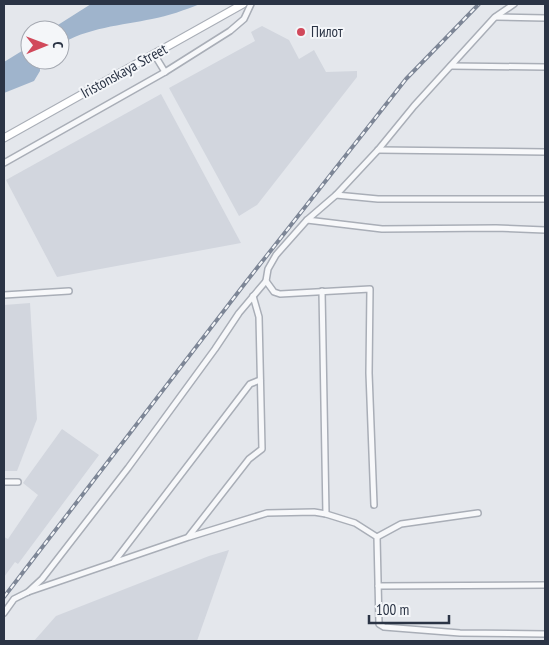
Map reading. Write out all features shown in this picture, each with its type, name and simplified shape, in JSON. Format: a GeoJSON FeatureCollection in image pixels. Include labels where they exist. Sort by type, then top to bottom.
{"type":"FeatureCollection","features":[{"type":"Feature","properties":{"kind":"main road","name":"Iristonskaya Street"},"geometry":{"type":"LineString","coordinates":[[4,138],[243,4]]}},
{"type":"Feature","properties":{"kind":"street"},"geometry":{"type":"LineString","coordinates":[[4,163],[165,72],[230,31],[244,18],[251,4]]}},
{"type":"Feature","properties":{"kind":"street"},"geometry":{"type":"LineString","coordinates":[[28,592],[42,579],[122,476],[216,349],[239,313],[266,280],[268,269],[276,255],[307,220],[336,195],[378,150],[414,106],[495,17],[514,4]]}},
{"type":"Feature","properties":{"kind":"street"},"geometry":{"type":"LineString","coordinates":[[495,17],[545,18]]}},
{"type":"Feature","properties":{"kind":"street"},"geometry":{"type":"LineString","coordinates":[[154,54],[165,72]]}},
{"type":"Feature","properties":{"kind":"street"},"geometry":{"type":"LineString","coordinates":[[451,66],[545,67]]}},
{"type":"Feature","properties":{"kind":"street"},"geometry":{"type":"LineString","coordinates":[[378,150],[545,152]]}},
{"type":"Feature","properties":{"kind":"street"},"geometry":{"type":"LineString","coordinates":[[336,195],[378,199],[545,199]]}},
{"type":"Feature","properties":{"kind":"street"},"geometry":{"type":"LineString","coordinates":[[307,220],[382,229],[496,228],[545,230]]}},
{"type":"Feature","properties":{"kind":"street"},"geometry":{"type":"LineString","coordinates":[[266,280],[274,292],[280,294],[370,289],[369,374],[374,505]]}},
{"type":"Feature","properties":{"kind":"street"},"geometry":{"type":"LineString","coordinates":[[4,296],[69,291]]}},
{"type":"Feature","properties":{"kind":"street"},"geometry":{"type":"LineString","coordinates":[[322,292],[326,514]]}},
{"type":"Feature","properties":{"kind":"street"},"geometry":{"type":"LineString","coordinates":[[189,537],[250,459],[262,449],[259,317],[253,296]]}},
{"type":"Feature","properties":{"kind":"street"},"geometry":{"type":"LineString","coordinates":[[114,562],[250,384],[260,380]]}},
{"type":"Feature","properties":{"kind":"street"},"geometry":{"type":"LineString","coordinates":[[4,482],[18,482]]}},
{"type":"Feature","properties":{"kind":"street"},"geometry":{"type":"LineString","coordinates":[[4,613],[14,599],[28,592],[189,537],[267,513],[314,512],[326,514],[354,523],[377,537]]}},
{"type":"Feature","properties":{"kind":"street"},"geometry":{"type":"LineString","coordinates":[[377,537],[401,524],[478,514]]}},
{"type":"Feature","properties":{"kind":"street"},"geometry":{"type":"LineString","coordinates":[[377,537],[379,624],[384,627],[460,633],[545,634]]}},
{"type":"Feature","properties":{"kind":"street"},"geometry":{"type":"LineString","coordinates":[[378,586],[545,585]]}},
{"type":"Feature","properties":{"kind":"shaded area"},"geometry":{"type":"Polygon","coordinates":[[[262,26],[289,40],[299,59],[314,50],[326,72],[357,71],[357,77],[257,205],[239,216],[169,88],[255,41],[251,32],[262,26]]]}},
{"type":"Feature","properties":{"kind":"shaded area"},"geometry":{"type":"Polygon","coordinates":[[[161,94],[241,243],[57,277],[6,180],[161,94]]]}},
{"type":"Feature","properties":{"kind":"shaded area"},"geometry":{"type":"Polygon","coordinates":[[[30,303],[37,419],[17,471],[4,471],[4,305],[30,303]]]}},
{"type":"Feature","properties":{"kind":"shaded area"},"geometry":{"type":"Polygon","coordinates":[[[62,429],[99,455],[18,564],[15,562],[4,577],[4,537],[8,539],[38,495],[23,483],[62,429]]]}},
{"type":"Feature","properties":{"kind":"shaded area"},"geometry":{"type":"Polygon","coordinates":[[[229,550],[197,641],[34,641],[56,616],[209,556],[229,550]]]}},
{"type":"Feature","properties":{"kind":"water"},"geometry":{"type":"Polygon","coordinates":[[[91,4],[200,4],[164,16],[92,31],[70,39],[70,20],[66,20],[91,4]]]}},
{"type":"Feature","properties":{"kind":"water"},"geometry":{"type":"Polygon","coordinates":[[[20,52],[20,70],[40,71],[34,81],[4,93],[4,62],[20,52]]]}},
{"type":"Feature","properties":{"kind":"railway"},"geometry":{"type":"LineString","coordinates":[[4,597],[246,282],[406,79],[479,4]]}},
{"type":"Feature","properties":{"kind":"place","name":"Пилот"},"geometry":{"type":"Point","coordinates":[301,32]}}]}
